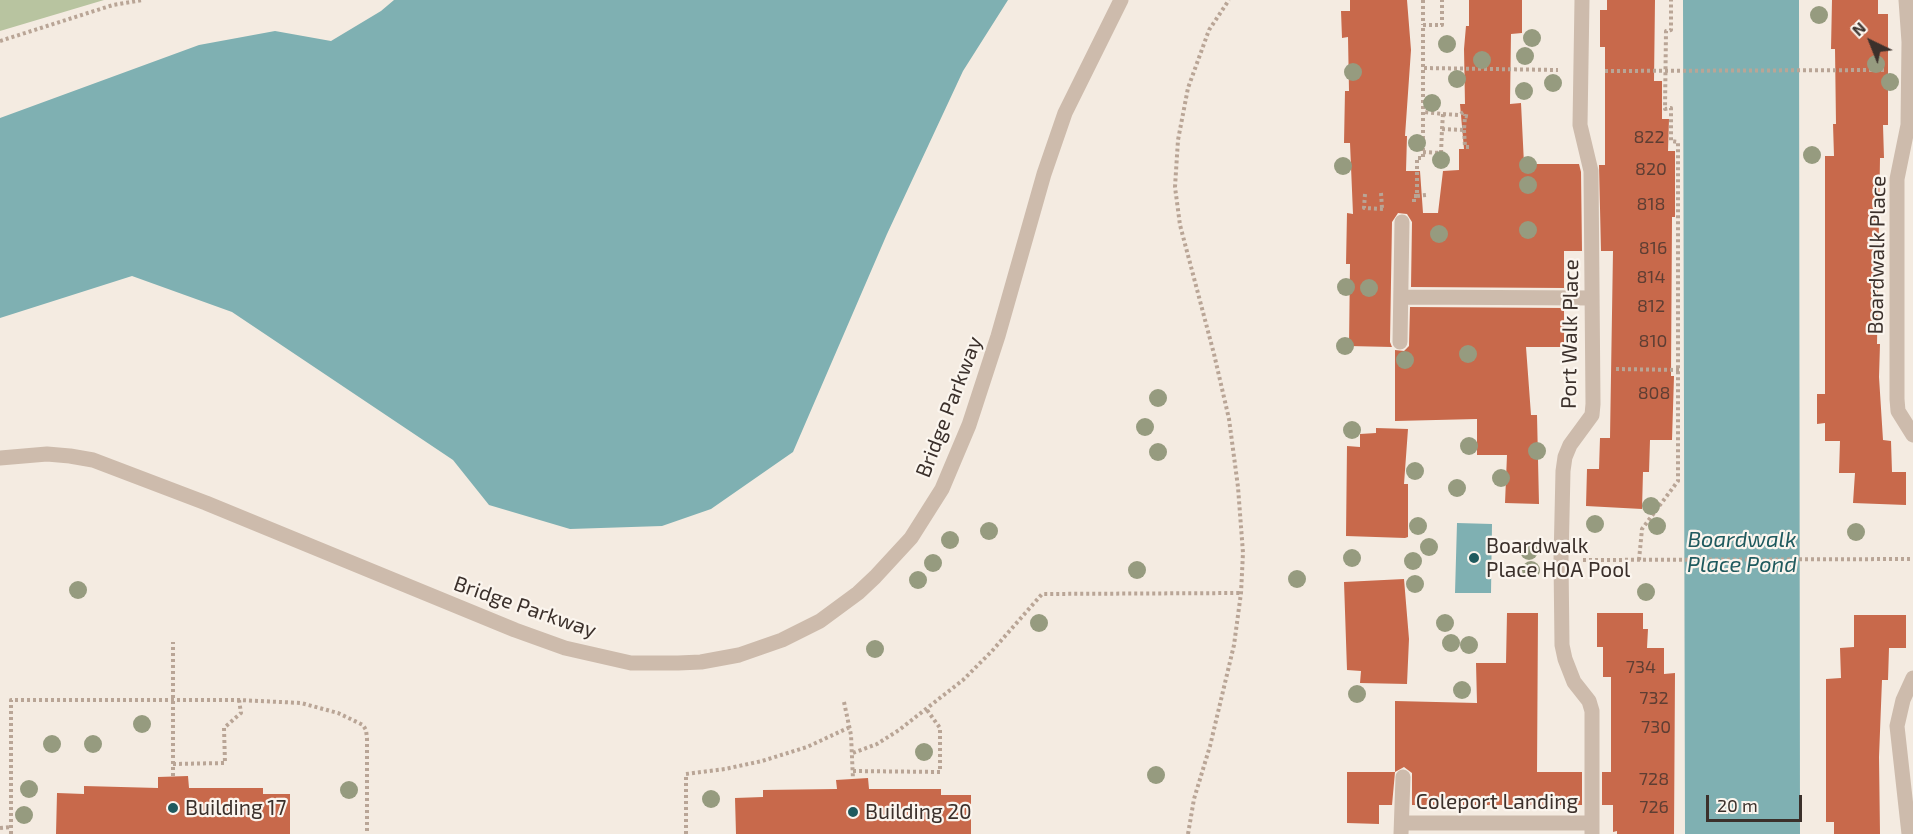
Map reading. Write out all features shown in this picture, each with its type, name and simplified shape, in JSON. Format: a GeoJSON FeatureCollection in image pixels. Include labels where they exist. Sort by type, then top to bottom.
{"type":"FeatureCollection","features":[{"type":"Feature","properties":{"kind":"street","name":"Bridge Parkway"},"geometry":{"type":"LineString","coordinates":[[0,458],[47,454],[93,460],[206,503],[515,630],[565,648],[631,663],[701,662],[739,656],[782,640],[820,621],[858,593],[875,577],[911,538],[942,489],[962,446],[984,381],[1044,174],[1065,113],[1121,0]]}},
{"type":"Feature","properties":{"kind":"street","name":"Port Walk Place"},"geometry":{"type":"LineString","coordinates":[[1582,0],[1580,125],[1591,171],[1592,415],[1570,445],[1563,471],[1562,645],[1574,682],[1589,701],[1592,711],[1592,829]]}},
{"type":"Feature","properties":{"kind":"street","name":"Boardwalk Place"},"geometry":{"type":"LineString","coordinates":[[1906,0],[1908,125],[1897,179],[1897,369],[1898,411],[1913,435]]}},
{"type":"Feature","properties":{"kind":"street"},"geometry":{"type":"LineString","coordinates":[[1400,342],[1401,222]]}},
{"type":"Feature","properties":{"kind":"street"},"geometry":{"type":"LineString","coordinates":[[1401,297],[1592,298]]}},
{"type":"Feature","properties":{"kind":"street"},"geometry":{"type":"LineString","coordinates":[[1909,834],[1897,726],[1903,700],[1913,678]]}},
{"type":"Feature","properties":{"kind":"street","name":"Coleport Landing"},"geometry":{"type":"LineString","coordinates":[[1403,777],[1401,828],[1592,829]]}},
{"type":"Feature","properties":{"kind":"path"},"geometry":{"type":"LineString","coordinates":[[0,41],[113,5],[142,0]]}},
{"type":"Feature","properties":{"kind":"path"},"geometry":{"type":"LineString","coordinates":[[1188,834],[1194,799],[1210,746],[1234,645],[1241,593],[1243,553],[1238,487],[1229,419],[1180,225],[1175,187],[1178,140],[1188,88],[1209,30],[1229,0]]}},
{"type":"Feature","properties":{"kind":"path"},"geometry":{"type":"LineString","coordinates":[[1417,196],[1417,158],[1423,158],[1423,0]]}},
{"type":"Feature","properties":{"kind":"path"},"geometry":{"type":"LineString","coordinates":[[1423,25],[1442,25],[1442,0]]}},
{"type":"Feature","properties":{"kind":"path"},"geometry":{"type":"LineString","coordinates":[[1639,560],[1642,529],[1678,481],[1678,142],[1671,141],[1671,108],[1665,109],[1666,31],[1671,30],[1671,0]]}},
{"type":"Feature","properties":{"kind":"path"},"geometry":{"type":"LineString","coordinates":[[1424,68],[1581,71],[1908,69]]}},
{"type":"Feature","properties":{"kind":"path"},"geometry":{"type":"LineString","coordinates":[[1424,112],[1459,115],[1465,111]]}},
{"type":"Feature","properties":{"kind":"path"},"geometry":{"type":"LineString","coordinates":[[1423,152],[1441,153],[1443,114]]}},
{"type":"Feature","properties":{"kind":"path"},"geometry":{"type":"LineString","coordinates":[[1470,117],[1465,116],[1464,130],[1465,147],[1470,147]]}},
{"type":"Feature","properties":{"kind":"path"},"geometry":{"type":"LineString","coordinates":[[1442,129],[1464,130]]}},
{"type":"Feature","properties":{"kind":"path"},"geometry":{"type":"LineString","coordinates":[[1382,193],[1382,208]]}},
{"type":"Feature","properties":{"kind":"path"},"geometry":{"type":"LineString","coordinates":[[1365,194],[1364,208],[1382,208],[1401,222],[1414,212],[1414,196],[1426,195]]}},
{"type":"Feature","properties":{"kind":"path"},"geometry":{"type":"LineString","coordinates":[[1592,369],[1679,370]]}},
{"type":"Feature","properties":{"kind":"path"},"geometry":{"type":"LineString","coordinates":[[1561,561],[1913,559]]}},
{"type":"Feature","properties":{"kind":"path"},"geometry":{"type":"LineString","coordinates":[[853,753],[877,744],[927,710],[970,673],[1042,594],[1241,593]]}},
{"type":"Feature","properties":{"kind":"path"},"geometry":{"type":"LineString","coordinates":[[173,642],[173,776]]}},
{"type":"Feature","properties":{"kind":"path"},"geometry":{"type":"LineString","coordinates":[[11,834],[11,700],[239,700],[301,704],[338,713],[363,725],[367,738],[367,834]]}},
{"type":"Feature","properties":{"kind":"path"},"geometry":{"type":"LineString","coordinates":[[173,764],[225,762],[224,728],[241,713],[239,700]]}},
{"type":"Feature","properties":{"kind":"path"},"geometry":{"type":"LineString","coordinates":[[844,702],[850,727],[853,779]]}},
{"type":"Feature","properties":{"kind":"path"},"geometry":{"type":"LineString","coordinates":[[853,771],[940,772],[940,728],[927,710]]}},
{"type":"Feature","properties":{"kind":"path"},"geometry":{"type":"LineString","coordinates":[[686,834],[686,774],[725,769],[762,760],[807,747],[850,727]]}},
{"type":"Feature","properties":{"kind":"path"},"geometry":{"type":"LineString","coordinates":[[0,828],[11,827]]}},
{"type":"Feature","properties":{"kind":"green space"},"geometry":{"type":"Polygon","coordinates":[[[0,0],[104,0],[0,31],[0,0]]]}},
{"type":"Feature","properties":{"kind":"water"},"geometry":{"type":"Polygon","coordinates":[[[394,0],[1008,0],[963,71],[887,234],[793,452],[711,509],[662,526],[570,529],[489,505],[453,460],[232,312],[132,276],[0,318],[0,118],[199,45],[275,31],[331,41],[381,11],[394,0]]]}},
{"type":"Feature","properties":{"kind":"water","name":"Boardwalk Place Pond"},"geometry":{"type":"Polygon","coordinates":[[[1683,0],[1799,0],[1800,834],[1685,834],[1683,0]]]}},
{"type":"Feature","properties":{"kind":"water","name":"Boardwalk Place HOA Pool"},"geometry":{"type":"Polygon","coordinates":[[[1457,523],[1492,524],[1491,593],[1455,593],[1457,523]]]}},
{"type":"Feature","properties":{"kind":"building"},"geometry":{"type":"Polygon","coordinates":[[[1350,0],[1407,0],[1411,50],[1405,136],[1407,136],[1406,171],[1420,171],[1423,213],[1438,213],[1443,171],[1459,170],[1459,149],[1464,149],[1460,104],[1465,104],[1464,49],[1466,26],[1469,26],[1469,0],[1522,0],[1522,33],[1511,34],[1510,104],[1521,103],[1524,164],[1579,164],[1581,172],[1582,251],[1564,251],[1564,288],[1411,287],[1412,222],[1407,214],[1398,213],[1392,222],[1390,342],[1392,347],[1349,346],[1350,264],[1346,264],[1347,213],[1353,214],[1350,143],[1344,143],[1345,91],[1349,91],[1348,37],[1342,38],[1341,11],[1350,11],[1350,0]]]}},
{"type":"Feature","properties":{"kind":"building"},"geometry":{"type":"Polygon","coordinates":[[[1607,0],[1655,0],[1654,81],[1662,81],[1662,119],[1669,119],[1668,151],[1675,151],[1675,217],[1672,217],[1671,376],[1674,376],[1672,440],[1650,440],[1649,472],[1643,472],[1642,509],[1586,506],[1587,469],[1599,469],[1600,438],[1610,438],[1613,251],[1601,251],[1599,165],[1605,165],[1605,47],[1600,47],[1600,10],[1607,10],[1607,0]]]}},
{"type":"Feature","properties":{"kind":"building"},"geometry":{"type":"Polygon","coordinates":[[[1832,0],[1878,0],[1878,14],[1888,14],[1888,125],[1883,125],[1884,158],[1880,158],[1877,344],[1880,344],[1879,377],[1883,440],[1891,441],[1892,472],[1906,472],[1906,505],[1853,503],[1855,473],[1839,473],[1840,441],[1825,441],[1825,423],[1817,424],[1817,394],[1825,394],[1825,156],[1834,156],[1833,124],[1836,124],[1835,49],[1831,49],[1832,0]]]}},
{"type":"Feature","properties":{"kind":"building"},"geometry":{"type":"Polygon","coordinates":[[[1410,307],[1564,308],[1564,347],[1526,347],[1531,415],[1537,415],[1539,504],[1505,503],[1507,455],[1477,455],[1477,419],[1395,421],[1395,350],[1404,351],[1409,346],[1410,307]]]}},
{"type":"Feature","properties":{"kind":"building"},"geometry":{"type":"Polygon","coordinates":[[[1376,428],[1408,429],[1404,484],[1408,484],[1408,537],[1405,538],[1346,536],[1347,446],[1360,447],[1360,434],[1376,433],[1376,428]]]}},
{"type":"Feature","properties":{"kind":"building"},"geometry":{"type":"Polygon","coordinates":[[[1404,579],[1409,639],[1407,684],[1360,683],[1361,671],[1347,670],[1344,582],[1404,579]]]}},
{"type":"Feature","properties":{"kind":"building"},"geometry":{"type":"Polygon","coordinates":[[[1507,613],[1538,613],[1537,772],[1582,772],[1582,805],[1412,805],[1412,773],[1404,767],[1395,772],[1395,701],[1477,703],[1476,663],[1506,663],[1507,613]]]}},
{"type":"Feature","properties":{"kind":"building"},"geometry":{"type":"Polygon","coordinates":[[[1597,613],[1643,613],[1643,629],[1648,629],[1647,648],[1664,648],[1664,674],[1675,673],[1674,834],[1617,834],[1617,831],[1613,832],[1613,805],[1602,805],[1602,772],[1611,772],[1611,677],[1603,677],[1603,647],[1597,647],[1597,613]]]}},
{"type":"Feature","properties":{"kind":"building"},"geometry":{"type":"Polygon","coordinates":[[[1854,615],[1906,615],[1906,648],[1889,648],[1888,680],[1882,680],[1879,757],[1880,834],[1834,834],[1834,822],[1826,822],[1826,679],[1841,678],[1840,648],[1854,647],[1854,615]]]}},
{"type":"Feature","properties":{"kind":"building"},"geometry":{"type":"Polygon","coordinates":[[[1347,772],[1395,772],[1392,805],[1379,805],[1379,824],[1347,823],[1347,772]]]}},
{"type":"Feature","properties":{"kind":"building","name":"Building 17"},"geometry":{"type":"Polygon","coordinates":[[[188,776],[189,788],[263,788],[263,794],[290,794],[290,834],[56,834],[57,793],[84,794],[84,786],[158,788],[158,777],[188,776]]]}},
{"type":"Feature","properties":{"kind":"building","name":"Building 20"},"geometry":{"type":"Polygon","coordinates":[[[868,778],[869,789],[941,789],[941,795],[971,795],[971,834],[736,834],[735,798],[763,797],[763,790],[837,789],[836,780],[868,778]]]}},
{"type":"Feature","properties":{"kind":"place","name":"Boardwalk Place HOA Pool"},"geometry":{"type":"Point","coordinates":[1474,558]}},
{"type":"Feature","properties":{"kind":"place","name":"Building 17"},"geometry":{"type":"Point","coordinates":[173,808]}},
{"type":"Feature","properties":{"kind":"place","name":"Building 20"},"geometry":{"type":"Point","coordinates":[853,812]}}]}
